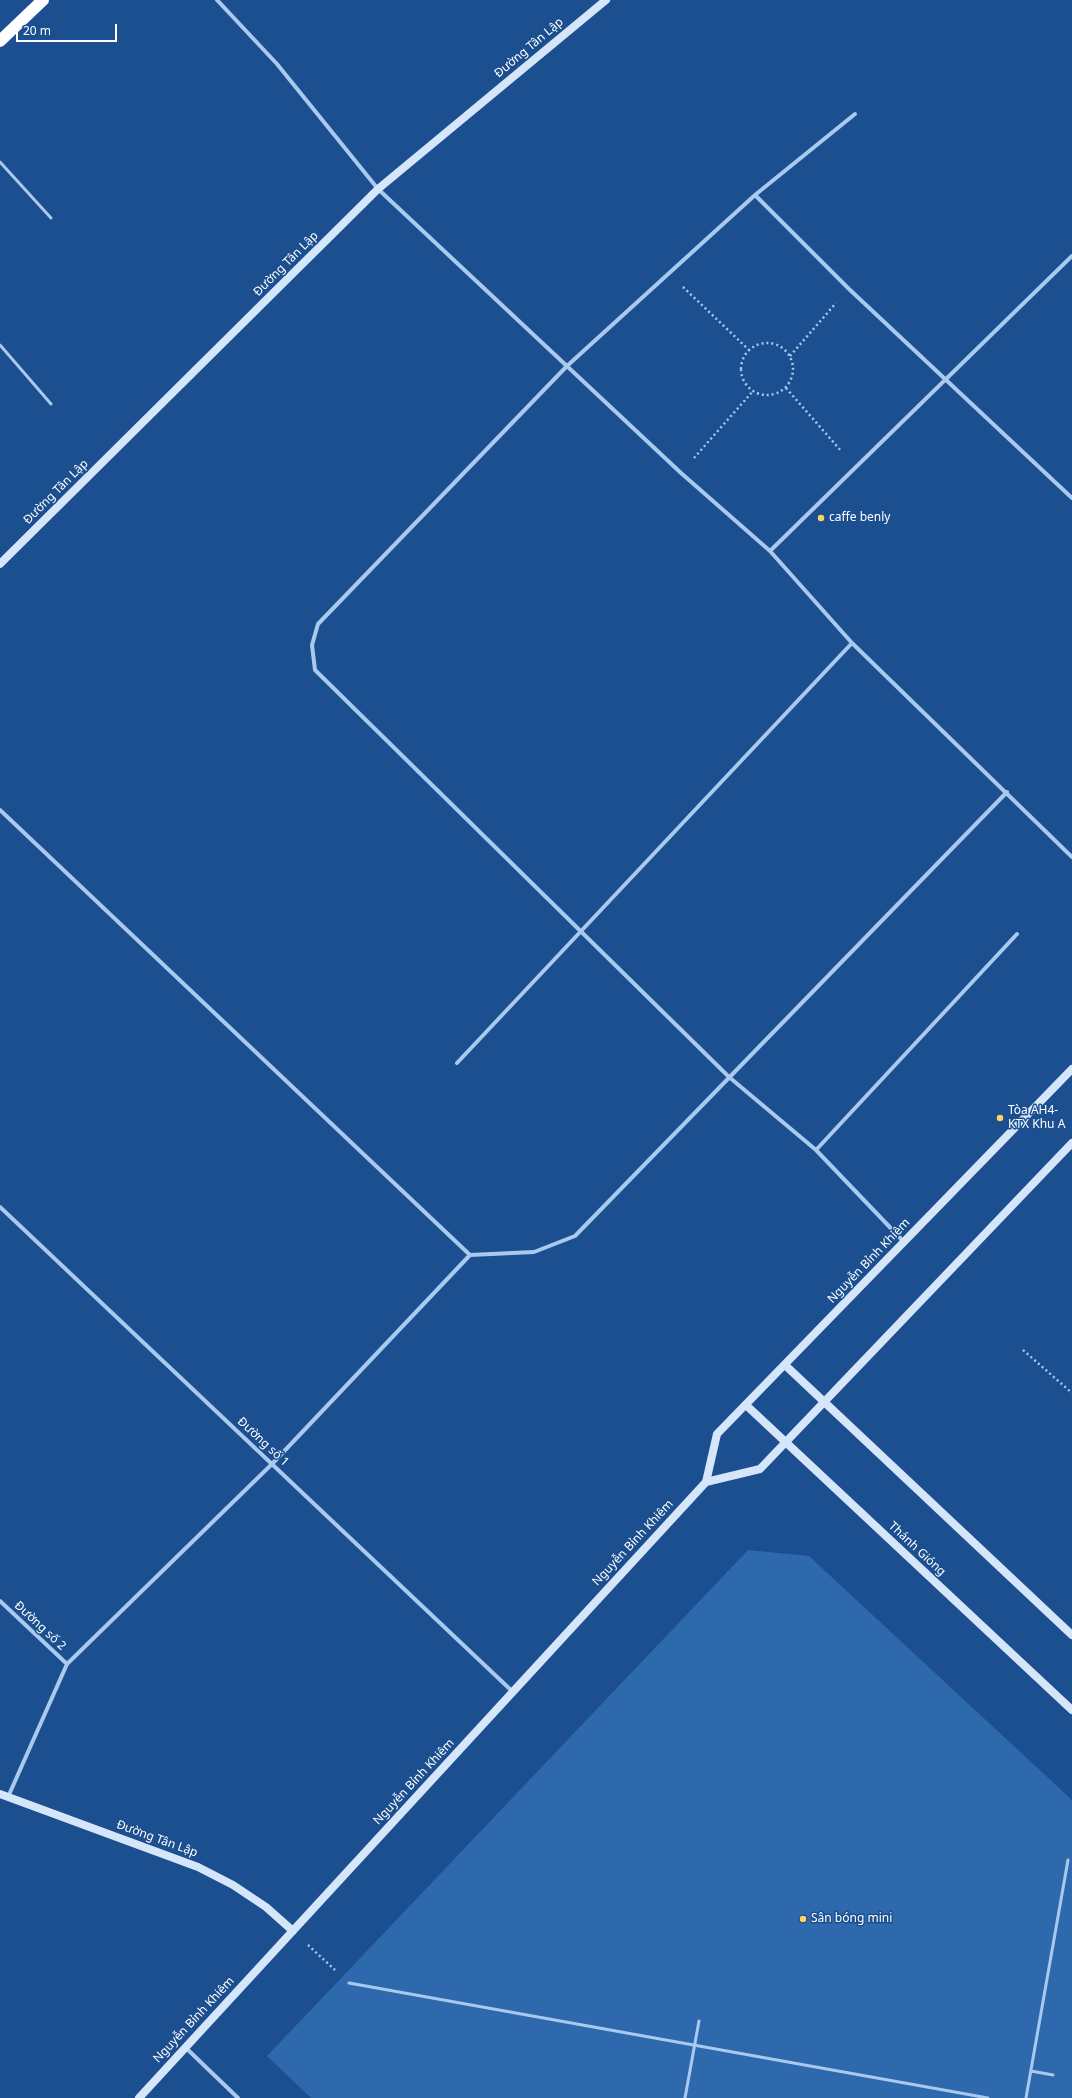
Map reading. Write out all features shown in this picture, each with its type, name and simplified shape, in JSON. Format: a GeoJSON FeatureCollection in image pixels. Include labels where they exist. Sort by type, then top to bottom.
{"type":"FeatureCollection","features":[{"type":"Feature","properties":{"kind":"highway"},"geometry":{"type":"LineString","coordinates":[[0,41],[42,0]]}},
{"type":"Feature","properties":{"kind":"street"},"geometry":{"type":"LineString","coordinates":[[217,0],[277,64],[378,189],[681,473],[770,551],[852,643],[1007,792],[1072,857]]}},
{"type":"Feature","properties":{"kind":"street","name":"Đường Tân Lập"},"geometry":{"type":"LineString","coordinates":[[0,564],[378,189],[606,0]]}},
{"type":"Feature","properties":{"kind":"street"},"geometry":{"type":"LineString","coordinates":[[855,114],[755,195],[567,366],[318,624],[312,645],[315,670],[729,1077],[816,1150],[904,1243]]}},
{"type":"Feature","properties":{"kind":"street"},"geometry":{"type":"LineString","coordinates":[[755,195],[848,289],[1072,498]]}},
{"type":"Feature","properties":{"kind":"street"},"geometry":{"type":"LineString","coordinates":[[770,551],[1072,256]]}},
{"type":"Feature","properties":{"kind":"street"},"geometry":{"type":"LineString","coordinates":[[457,1063],[852,643]]}},
{"type":"Feature","properties":{"kind":"street"},"geometry":{"type":"LineString","coordinates":[[4,1795],[67,1664],[272,1464],[470,1256],[534,1252],[575,1236],[1007,792]]}},
{"type":"Feature","properties":{"kind":"street"},"geometry":{"type":"LineString","coordinates":[[0,810],[470,1256]]}},
{"type":"Feature","properties":{"kind":"street"},"geometry":{"type":"LineString","coordinates":[[816,1150],[1017,934]]}},
{"type":"Feature","properties":{"kind":"street","name":"Nguyễn Bỉnh Khiêm"},"geometry":{"type":"LineString","coordinates":[[139,2098],[706,1482],[717,1434],[1072,1069]]}},
{"type":"Feature","properties":{"kind":"street"},"geometry":{"type":"LineString","coordinates":[[706,1482],[760,1469],[1072,1143]]}},
{"type":"Feature","properties":{"kind":"street","name":"Đường số 1"},"geometry":{"type":"LineString","coordinates":[[0,1207],[513,1692]]}},
{"type":"Feature","properties":{"kind":"street"},"geometry":{"type":"LineString","coordinates":[[785,1365],[1072,1635]]}},
{"type":"Feature","properties":{"kind":"street","name":"Thánh Gióng"},"geometry":{"type":"LineString","coordinates":[[746,1405],[1072,1710]]}},
{"type":"Feature","properties":{"kind":"street","name":"Đường số 2"},"geometry":{"type":"LineString","coordinates":[[0,1601],[67,1664]]}},
{"type":"Feature","properties":{"kind":"street","name":"Đường Tân Lập"},"geometry":{"type":"LineString","coordinates":[[4,1795],[198,1867],[240,1889],[266,1907],[293,1931]]}},
{"type":"Feature","properties":{"kind":"street"},"geometry":{"type":"LineString","coordinates":[[185,2048],[238,2098]]}},
{"type":"Feature","properties":{"kind":"lane"},"geometry":{"type":"LineString","coordinates":[[0,162],[51,218]]}},
{"type":"Feature","properties":{"kind":"lane"},"geometry":{"type":"LineString","coordinates":[[0,345],[51,404]]}},
{"type":"Feature","properties":{"kind":"lane"},"geometry":{"type":"LineString","coordinates":[[1026,2098],[1068,1860]]}},
{"type":"Feature","properties":{"kind":"lane"},"geometry":{"type":"LineString","coordinates":[[349,1983],[988,2098]]}},
{"type":"Feature","properties":{"kind":"lane"},"geometry":{"type":"LineString","coordinates":[[685,2098],[699,2021]]}},
{"type":"Feature","properties":{"kind":"lane"},"geometry":{"type":"LineString","coordinates":[[1031,2071],[1053,2075]]}},
{"type":"Feature","properties":{"kind":"path"},"geometry":{"type":"LineString","coordinates":[[668,274],[749,350]]}},
{"type":"Feature","properties":{"kind":"path"},"geometry":{"type":"LineString","coordinates":[[790,356],[848,289]]}},
{"type":"Feature","properties":{"kind":"path"},"geometry":{"type":"LineString","coordinates":[[771,343],[782,347],[790,356],[794,367],[792,378],[786,388],[776,394],[764,395],[753,391],[745,382],[741,372],[743,360],[749,350],[759,344],[771,343]]}},
{"type":"Feature","properties":{"kind":"path"},"geometry":{"type":"LineString","coordinates":[[786,388],[855,467]]}},
{"type":"Feature","properties":{"kind":"path"},"geometry":{"type":"LineString","coordinates":[[681,473],[753,391]]}},
{"type":"Feature","properties":{"kind":"path"},"geometry":{"type":"LineString","coordinates":[[1023,1350],[1072,1393]]}},
{"type":"Feature","properties":{"kind":"path"},"geometry":{"type":"LineString","coordinates":[[293,1931],[349,1983]]}},
{"type":"Feature","properties":{"kind":"shaded area"},"geometry":{"type":"Polygon","coordinates":[[[748,1550],[809,1556],[1072,1800],[1072,2098],[311,2098],[267,2056],[748,1550]]]}},
{"type":"Feature","properties":{"kind":"place","name":"caffe benly"},"geometry":{"type":"Point","coordinates":[821,518]}},
{"type":"Feature","properties":{"kind":"place","name":"Tòa AH4- KTX Khu A"},"geometry":{"type":"Point","coordinates":[1000,1118]}},
{"type":"Feature","properties":{"kind":"place","name":"Sân bóng mini"},"geometry":{"type":"Point","coordinates":[803,1919]}}]}
